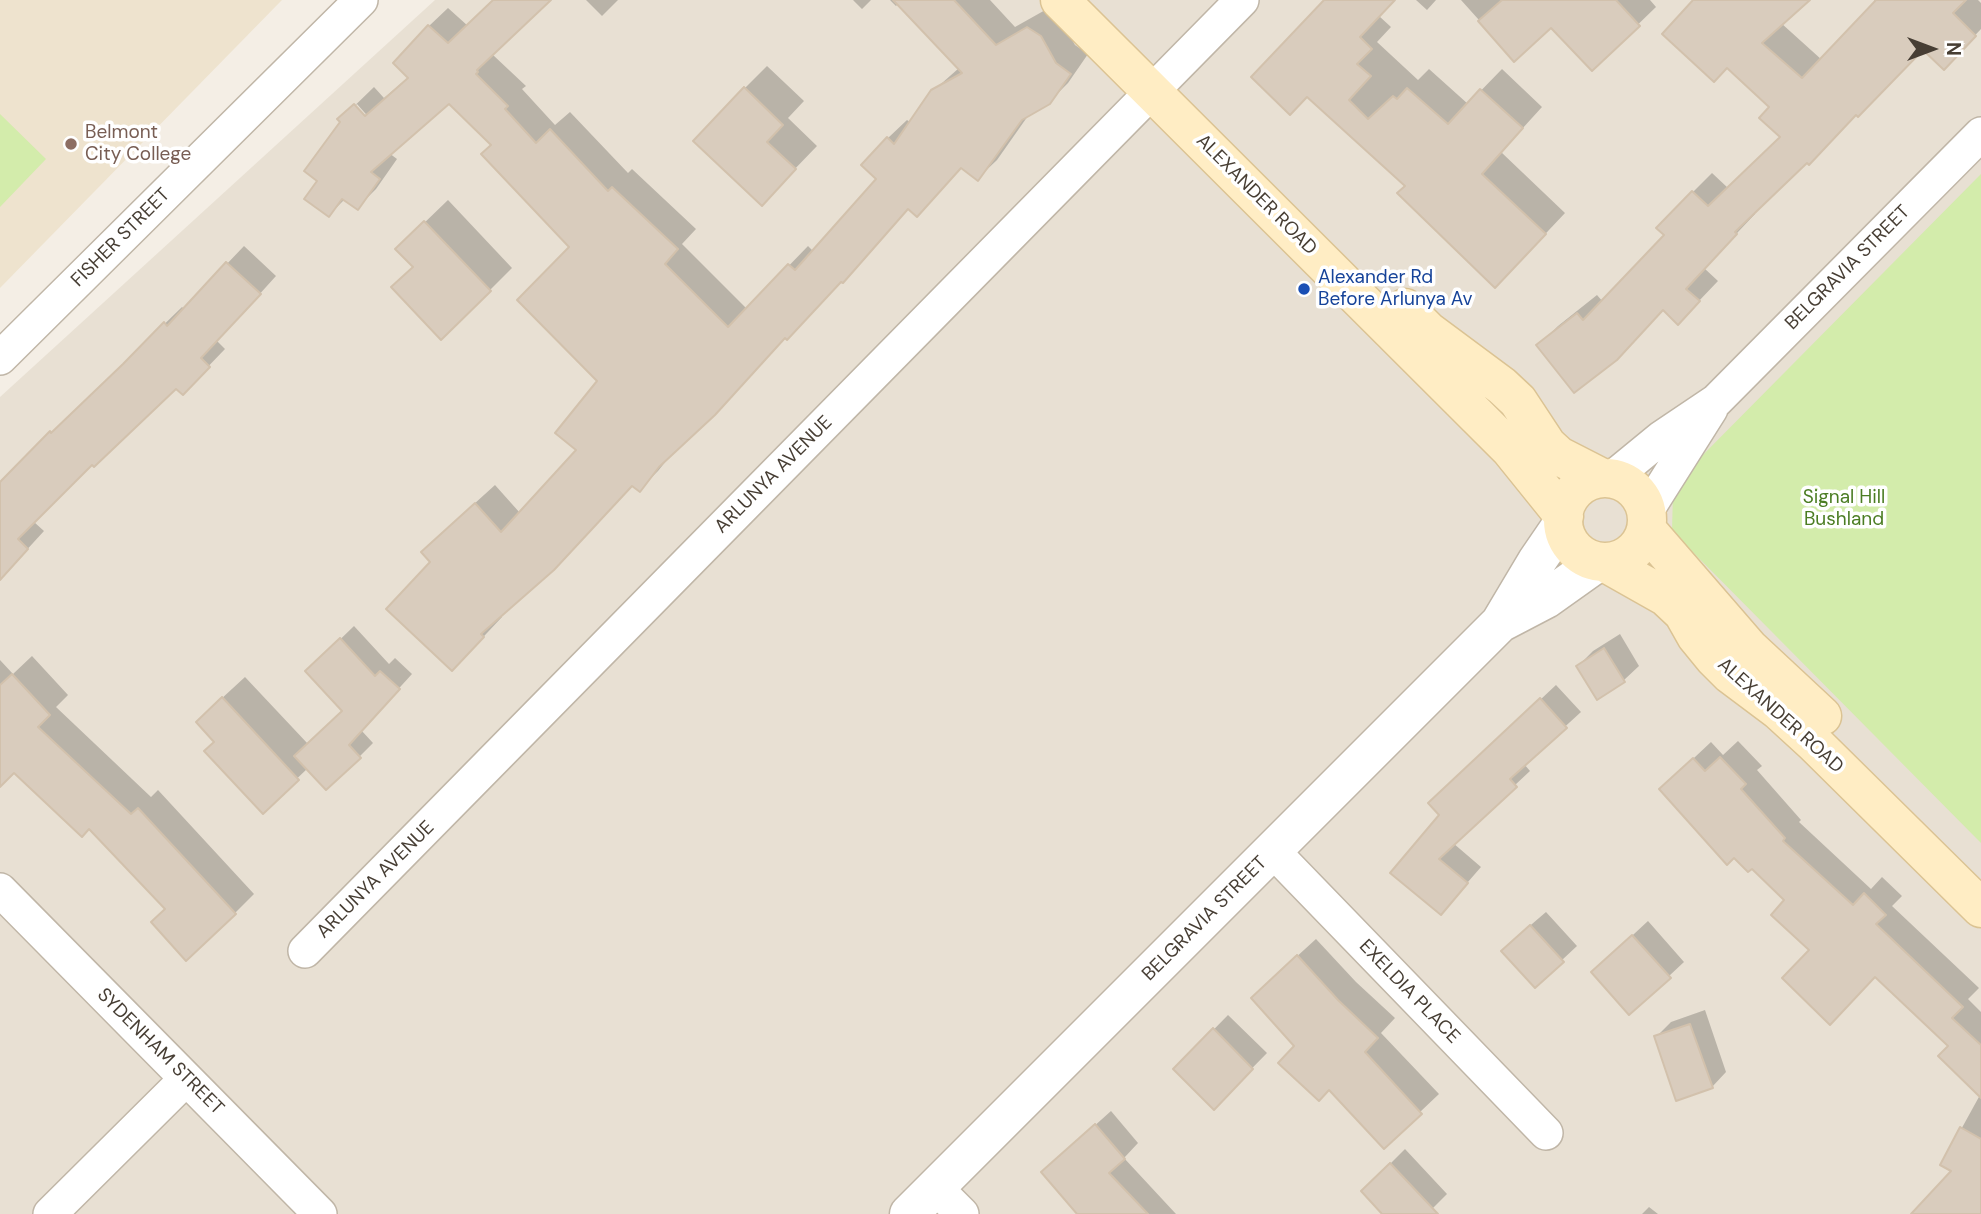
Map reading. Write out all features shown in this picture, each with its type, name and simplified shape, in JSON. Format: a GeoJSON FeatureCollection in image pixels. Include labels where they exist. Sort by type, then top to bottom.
{"type":"FeatureCollection","features":[{"type":"Feature","properties":{"kind":"main road","name":"ALEXANDER ROAD"},"geometry":{"type":"LineString","coordinates":[[1060,0],[1161,83],[1428,331],[1510,393],[1547,445],[1559,456],[1607,478]]}},
{"type":"Feature","properties":{"kind":"main road","name":"ALEXANDER ROAD"},"geometry":{"type":"LineString","coordinates":[[1096,0],[1161,83],[1510,449],[1563,519]]}},
{"type":"Feature","properties":{"kind":"main road"},"geometry":{"type":"LineString","coordinates":[[1607,478],[1634,490],[1646,520],[1640,542],[1631,553],[1619,560],[1601,562],[1584,557],[1573,548],[1566,536],[1563,519],[1566,505],[1580,486],[1607,478]]}},
{"type":"Feature","properties":{"kind":"main road","name":"ALEXANDER ROAD"},"geometry":{"type":"LineString","coordinates":[[1646,520],[1749,648],[1981,874]]}},
{"type":"Feature","properties":{"kind":"main road","name":"ALEXANDER ROAD"},"geometry":{"type":"LineString","coordinates":[[1601,562],[1666,597],[1683,613],[1696,636],[1722,666],[1805,735],[1981,908]]}},
{"type":"Feature","properties":{"kind":"street","name":"FISHER STREET"},"geometry":{"type":"LineString","coordinates":[[0,358],[361,0]]}},
{"type":"Feature","properties":{"kind":"street","name":"ARLUNYA AVENUE"},"geometry":{"type":"LineString","coordinates":[[306,951],[1242,0]]}},
{"type":"Feature","properties":{"kind":"street","name":"BELGRAVIA STREET"},"geometry":{"type":"LineString","coordinates":[[1607,478],[1716,401],[1981,134]]}},
{"type":"Feature","properties":{"kind":"street","name":"BELGRAVIA STREET"},"geometry":{"type":"LineString","coordinates":[[1646,520],[1716,401]]}},
{"type":"Feature","properties":{"kind":"street","name":"BELGRAVIA STREET"},"geometry":{"type":"LineString","coordinates":[[909,1214],[1500,623],[1563,519]]}},
{"type":"Feature","properties":{"kind":"street","name":"BELGRAVIA STREET"},"geometry":{"type":"LineString","coordinates":[[1500,623],[1546,599],[1601,562]]}},
{"type":"Feature","properties":{"kind":"street","name":"EXELDIA PLACE"},"geometry":{"type":"LineString","coordinates":[[1273,851],[1546,1133]]}},
{"type":"Feature","properties":{"kind":"street","name":"SYDENHAM STREET"},"geometry":{"type":"LineString","coordinates":[[0,891],[320,1214]]}},
{"type":"Feature","properties":{"kind":"street"},"geometry":{"type":"LineString","coordinates":[[50,1214],[186,1079]]}},
{"type":"Feature","properties":{"kind":"street"},"geometry":{"type":"LineString","coordinates":[[935,1187],[962,1214]]}},
{"type":"Feature","properties":{"kind":"shaded area","name":"Belmont City College"},"geometry":{"type":"Polygon","coordinates":[[[0,0],[282,0],[0,288],[0,0]]]}},
{"type":"Feature","properties":{"kind":"shaded area"},"geometry":{"type":"Polygon","coordinates":[[[435,0],[1981,0],[1981,1214],[0,1214],[0,397],[435,0]]]}},
{"type":"Feature","properties":{"kind":"green space"},"geometry":{"type":"Polygon","coordinates":[[[0,114],[46,159],[0,207],[0,114]]]}},
{"type":"Feature","properties":{"kind":"green space","name":"Signal Hill Bushland"},"geometry":{"type":"Polygon","coordinates":[[[1981,174],[1981,843],[1672,531],[1673,492],[1690,468],[1981,174]]]}},
{"type":"Feature","properties":{"kind":"building"},"geometry":{"type":"Polygon","coordinates":[[[493,0],[551,0],[477,70],[476,74],[508,106],[505,109],[536,143],[550,129],[608,191],[612,187],[678,249],[665,264],[728,327],[788,264],[795,270],[876,179],[861,165],[887,137],[894,144],[931,90],[962,73],[893,0],[954,0],[996,45],[1027,27],[1041,36],[1056,63],[1071,74],[1050,104],[1022,120],[978,181],[961,168],[917,217],[908,209],[843,283],[841,282],[787,340],[785,338],[715,415],[659,467],[640,492],[632,486],[554,570],[481,634],[484,637],[452,671],[386,609],[430,562],[421,552],[475,503],[501,532],[576,450],[555,433],[597,381],[517,300],[569,247],[481,154],[491,145],[449,104],[371,172],[380,179],[358,210],[342,199],[329,217],[304,199],[317,181],[304,171],[340,122],[337,119],[354,104],[365,116],[408,78],[393,63],[428,25],[448,43],[493,0]]]}},
{"type":"Feature","properties":{"kind":"building"},"geometry":{"type":"Polygon","coordinates":[[[1324,0],[1395,0],[1360,37],[1372,49],[1357,64],[1371,76],[1349,100],[1368,119],[1393,96],[1397,99],[1407,88],[1448,124],[1480,89],[1523,128],[1482,174],[1546,234],[1495,288],[1397,193],[1405,186],[1307,97],[1290,115],[1251,77],[1324,0]]]}},
{"type":"Feature","properties":{"kind":"building"},"geometry":{"type":"Polygon","coordinates":[[[1502,0],[1616,0],[1640,26],[1592,71],[1551,28],[1514,62],[1478,21],[1502,0]]]}},
{"type":"Feature","properties":{"kind":"building"},"geometry":{"type":"Polygon","coordinates":[[[1693,0],[1810,0],[1762,43],[1802,78],[1876,0],[1966,0],[1953,13],[1976,36],[1944,70],[1923,50],[1809,165],[1807,163],[1735,232],[1737,234],[1686,289],[1700,301],[1678,325],[1663,310],[1617,360],[1574,393],[1536,345],[1577,313],[1583,320],[1664,235],[1656,228],[1692,191],[1708,206],[1780,137],[1759,118],[1769,107],[1727,68],[1714,82],[1662,34],[1693,0]]]}},
{"type":"Feature","properties":{"kind":"building"},"geometry":{"type":"Polygon","coordinates":[[[744,87],[783,125],[767,142],[796,169],[762,206],[693,141],[744,87]]]}},
{"type":"Feature","properties":{"kind":"building"},"geometry":{"type":"Polygon","coordinates":[[[424,221],[491,291],[441,340],[391,287],[413,267],[395,249],[424,221]]]}},
{"type":"Feature","properties":{"kind":"building"},"geometry":{"type":"Polygon","coordinates":[[[226,262],[261,294],[201,358],[210,367],[183,395],[176,389],[94,467],[92,465],[18,539],[28,549],[0,580],[0,482],[164,322],[167,326],[226,262]]]}},
{"type":"Feature","properties":{"kind":"building"},"geometry":{"type":"Polygon","coordinates":[[[340,638],[375,676],[380,671],[400,689],[349,745],[361,758],[326,790],[294,756],[342,711],[305,671],[340,638]]]}},
{"type":"Feature","properties":{"kind":"building"},"geometry":{"type":"Polygon","coordinates":[[[1604,648],[1625,682],[1597,700],[1576,666],[1604,648]]]}},
{"type":"Feature","properties":{"kind":"building"},"geometry":{"type":"Polygon","coordinates":[[[12,674],[50,715],[38,727],[131,814],[138,808],[236,914],[186,961],[151,922],[165,909],[89,829],[82,837],[14,773],[0,787],[0,685],[12,674]]]}},
{"type":"Feature","properties":{"kind":"building"},"geometry":{"type":"Polygon","coordinates":[[[222,697],[299,780],[263,814],[204,751],[214,742],[196,722],[222,697]]]}},
{"type":"Feature","properties":{"kind":"building"},"geometry":{"type":"Polygon","coordinates":[[[1540,698],[1567,728],[1510,779],[1517,787],[1439,859],[1468,883],[1441,915],[1390,873],[1439,815],[1428,803],[1540,698]]]}},
{"type":"Feature","properties":{"kind":"building"},"geometry":{"type":"Polygon","coordinates":[[[1720,757],[1746,784],[1741,789],[1785,838],[1783,841],[1853,905],[1864,893],[1886,915],[1876,924],[1963,1007],[1952,1018],[1981,1045],[1981,1098],[1938,1056],[1948,1046],[1875,977],[1830,1025],[1782,978],[1809,950],[1771,915],[1784,900],[1752,869],[1748,872],[1734,858],[1727,865],[1659,789],[1693,758],[1705,771],[1720,757]]]}},
{"type":"Feature","properties":{"kind":"building"},"geometry":{"type":"Polygon","coordinates":[[[1530,925],[1564,962],[1535,988],[1501,951],[1530,925]]]}},
{"type":"Feature","properties":{"kind":"building"},"geometry":{"type":"Polygon","coordinates":[[[1632,935],[1671,978],[1629,1015],[1591,972],[1632,935]]]}},
{"type":"Feature","properties":{"kind":"building"},"geometry":{"type":"Polygon","coordinates":[[[1297,955],[1378,1038],[1365,1052],[1422,1114],[1384,1149],[1329,1090],[1319,1101],[1278,1063],[1294,1046],[1251,998],[1297,955]]]}},
{"type":"Feature","properties":{"kind":"building"},"geometry":{"type":"Polygon","coordinates":[[[1690,1024],[1713,1088],[1676,1101],[1654,1036],[1690,1024]]]}},
{"type":"Feature","properties":{"kind":"building"},"geometry":{"type":"Polygon","coordinates":[[[1213,1028],[1253,1069],[1214,1110],[1173,1069],[1213,1028]]]}},
{"type":"Feature","properties":{"kind":"building"},"geometry":{"type":"Polygon","coordinates":[[[1095,1124],[1125,1159],[1109,1173],[1148,1214],[1077,1214],[1041,1172],[1095,1124]]]}},
{"type":"Feature","properties":{"kind":"building"},"geometry":{"type":"Polygon","coordinates":[[[1960,1127],[1981,1139],[1981,1214],[1911,1214],[1951,1171],[1940,1165],[1960,1127]]]}},
{"type":"Feature","properties":{"kind":"building"},"geometry":{"type":"Polygon","coordinates":[[[1390,1163],[1438,1214],[1382,1214],[1361,1191],[1390,1163]]]}},
{"type":"Feature","properties":{"kind":"place","name":"Belmont City College"},"geometry":{"type":"Point","coordinates":[71,144]}},
{"type":"Feature","properties":{"kind":"place","name":"Alexander Rd Before Arlunya Av"},"geometry":{"type":"Point","coordinates":[1304,289]}}]}
